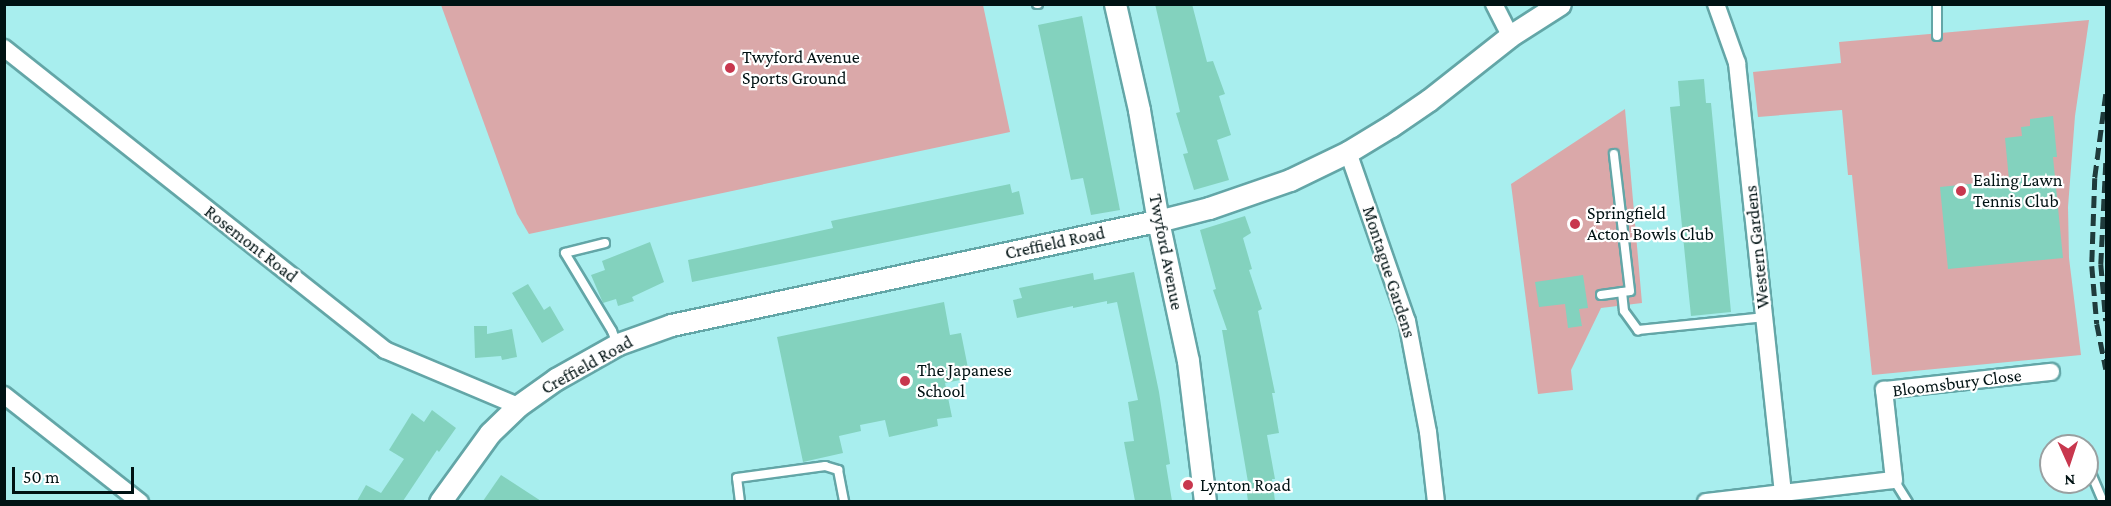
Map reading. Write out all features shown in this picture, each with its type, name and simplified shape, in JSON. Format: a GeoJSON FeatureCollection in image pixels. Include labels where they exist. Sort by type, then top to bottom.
{"type":"FeatureCollection","features":[{"type":"Feature","properties":{"kind":"street","name":"Twyford Avenue"},"geometry":{"type":"LineString","coordinates":[[1115,4],[1140,110],[1158,221],[1188,362],[1205,501]]}},
{"type":"Feature","properties":{"kind":"street"},"geometry":{"type":"LineString","coordinates":[[1494,4],[1510,36]]}},
{"type":"Feature","properties":{"kind":"street","name":"Creffield Road"},"geometry":{"type":"LineString","coordinates":[[440,501],[490,434],[518,406],[556,379],[618,344],[671,325],[1158,221],[1209,208],[1290,180],[1348,152],[1429,100],[1510,36],[1560,4]]}},
{"type":"Feature","properties":{"kind":"street","name":"Western Gardens"},"geometry":{"type":"LineString","coordinates":[[1716,4],[1737,63],[1783,493]]}},
{"type":"Feature","properties":{"kind":"street","name":"Rosemont Road"},"geometry":{"type":"LineString","coordinates":[[4,48],[385,350],[518,406]]}},
{"type":"Feature","properties":{"kind":"street","name":"Montague Gardens"},"geometry":{"type":"LineString","coordinates":[[1348,152],[1407,321],[1428,432],[1436,501]]}},
{"type":"Feature","properties":{"kind":"street","name":"Bloomsbury Close"},"geometry":{"type":"LineString","coordinates":[[1894,480],[1884,390],[2051,372]]}},
{"type":"Feature","properties":{"kind":"street"},"geometry":{"type":"LineString","coordinates":[[4,395],[140,501]]}},
{"type":"Feature","properties":{"kind":"street"},"geometry":{"type":"LineString","coordinates":[[1706,501],[1894,480]]}},
{"type":"Feature","properties":{"kind":"lane"},"geometry":{"type":"LineString","coordinates":[[1936,4],[1936,36]]}},
{"type":"Feature","properties":{"kind":"lane"},"geometry":{"type":"LineString","coordinates":[[1601,295],[1630,291],[1614,153]]}},
{"type":"Feature","properties":{"kind":"lane"},"geometry":{"type":"LineString","coordinates":[[605,243],[565,253],[618,344]]}},
{"type":"Feature","properties":{"kind":"lane"},"geometry":{"type":"LineString","coordinates":[[1622,292],[1624,310],[1638,330],[1765,317]]}},
{"type":"Feature","properties":{"kind":"lane"},"geometry":{"type":"LineString","coordinates":[[740,501],[737,478],[825,466],[838,470],[844,501]]}},
{"type":"Feature","properties":{"kind":"lane"},"geometry":{"type":"LineString","coordinates":[[1894,480],[1908,501]]}},
{"type":"Feature","properties":{"kind":"shaded area","name":"Twyford Avenue Sports Ground"},"geometry":{"type":"Polygon","coordinates":[[[441,5],[983,5],[1010,132],[529,234],[517,214],[441,5]]]}},
{"type":"Feature","properties":{"kind":"shaded area","name":"Ealing Lawn Tennis Club"},"geometry":{"type":"Polygon","coordinates":[[[2089,20],[2075,116],[2068,207],[2069,258],[2081,355],[1872,375],[1852,175],[1848,175],[1842,110],[1758,117],[1753,72],[1841,63],[1839,42],[2089,20]]]}},
{"type":"Feature","properties":{"kind":"shaded area","name":"Springfield Acton Bowls Club"},"geometry":{"type":"Polygon","coordinates":[[[1625,109],[1642,303],[1601,308],[1571,370],[1573,390],[1538,394],[1511,184],[1625,109]]]}},
{"type":"Feature","properties":{"kind":"building"},"geometry":{"type":"Polygon","coordinates":[[[1155,4],[1192,4],[1207,62],[1213,61],[1225,94],[1219,96],[1231,135],[1217,140],[1229,180],[1194,190],[1183,154],[1188,153],[1176,113],[1180,112],[1155,4]]]}},
{"type":"Feature","properties":{"kind":"building"},"geometry":{"type":"Polygon","coordinates":[[[1082,16],[1120,210],[1091,215],[1083,178],[1071,180],[1038,25],[1082,16]]]}},
{"type":"Feature","properties":{"kind":"building"},"geometry":{"type":"Polygon","coordinates":[[[1704,79],[1706,103],[1711,103],[1731,312],[1691,316],[1670,107],[1680,106],[1678,81],[1704,79]]]}},
{"type":"Feature","properties":{"kind":"building"},"geometry":{"type":"Polygon","coordinates":[[[2053,116],[2057,157],[2053,157],[2063,258],[1948,269],[1940,187],[2009,180],[2005,138],[2022,136],[2021,127],[2030,126],[2030,119],[2053,116]]]}},
{"type":"Feature","properties":{"kind":"building"},"geometry":{"type":"Polygon","coordinates":[[[1010,184],[1012,193],[1019,191],[1024,214],[692,282],[688,260],[833,228],[831,221],[1010,184]]]}},
{"type":"Feature","properties":{"kind":"building"},"geometry":{"type":"Polygon","coordinates":[[[1245,216],[1251,233],[1243,238],[1252,269],[1249,270],[1262,309],[1258,311],[1275,393],[1272,393],[1279,433],[1267,435],[1275,479],[1272,479],[1275,501],[1248,501],[1246,488],[1249,488],[1222,330],[1227,330],[1213,290],[1216,289],[1200,230],[1245,216]]]}},
{"type":"Feature","properties":{"kind":"building"},"geometry":{"type":"Polygon","coordinates":[[[650,242],[664,282],[632,297],[634,301],[618,306],[616,299],[603,303],[591,275],[605,270],[602,261],[650,242]]]}},
{"type":"Feature","properties":{"kind":"building"},"geometry":{"type":"Polygon","coordinates":[[[1134,272],[1159,392],[1170,464],[1166,465],[1172,501],[1135,501],[1124,442],[1134,441],[1128,402],[1138,400],[1117,302],[1107,304],[1107,301],[1073,308],[1073,306],[1017,318],[1013,300],[1022,298],[1019,288],[1093,273],[1094,280],[1134,272]]]}},
{"type":"Feature","properties":{"kind":"building"},"geometry":{"type":"Polygon","coordinates":[[[1583,275],[1588,308],[1579,309],[1582,326],[1568,328],[1565,304],[1539,307],[1535,282],[1583,275]]]}},
{"type":"Feature","properties":{"kind":"building"},"geometry":{"type":"Polygon","coordinates":[[[528,284],[544,310],[550,306],[564,330],[542,343],[512,293],[528,284]]]}},
{"type":"Feature","properties":{"kind":"building","name":"The Japanese School"},"geometry":{"type":"Polygon","coordinates":[[[944,302],[950,335],[961,333],[970,378],[945,383],[952,417],[937,419],[938,426],[889,437],[885,420],[860,425],[861,431],[839,436],[843,453],[803,462],[777,337],[944,302]]]}},
{"type":"Feature","properties":{"kind":"building"},"geometry":{"type":"Polygon","coordinates":[[[474,326],[487,326],[487,334],[512,329],[517,357],[502,360],[501,356],[475,358],[474,326]]]}},
{"type":"Feature","properties":{"kind":"building"},"geometry":{"type":"Polygon","coordinates":[[[432,410],[456,428],[439,452],[437,450],[403,501],[357,501],[366,485],[381,493],[404,459],[389,450],[412,413],[424,422],[432,410]]]}},
{"type":"Feature","properties":{"kind":"building"},"geometry":{"type":"Polygon","coordinates":[[[501,475],[541,501],[483,501],[501,475]]]}},
{"type":"Feature","properties":{"kind":"railway"},"geometry":{"type":"LineString","coordinates":[[2106,94],[2095,178],[2092,266],[2097,324],[2106,369]]}},
{"type":"Feature","properties":{"kind":"railway"},"geometry":{"type":"LineString","coordinates":[[2106,163],[2101,264],[2106,321]]}},
{"type":"Feature","properties":{"kind":"place","name":"Twyford Avenue Sports Ground"},"geometry":{"type":"Point","coordinates":[730,68]}},
{"type":"Feature","properties":{"kind":"place","name":"Ealing Lawn Tennis Club"},"geometry":{"type":"Point","coordinates":[1961,191]}},
{"type":"Feature","properties":{"kind":"place","name":"Springfield Acton Bowls Club"},"geometry":{"type":"Point","coordinates":[1575,224]}},
{"type":"Feature","properties":{"kind":"place","name":"The Japanese School"},"geometry":{"type":"Point","coordinates":[905,381]}},
{"type":"Feature","properties":{"kind":"place","name":"Lynton Road"},"geometry":{"type":"Point","coordinates":[1188,485]}}]}
